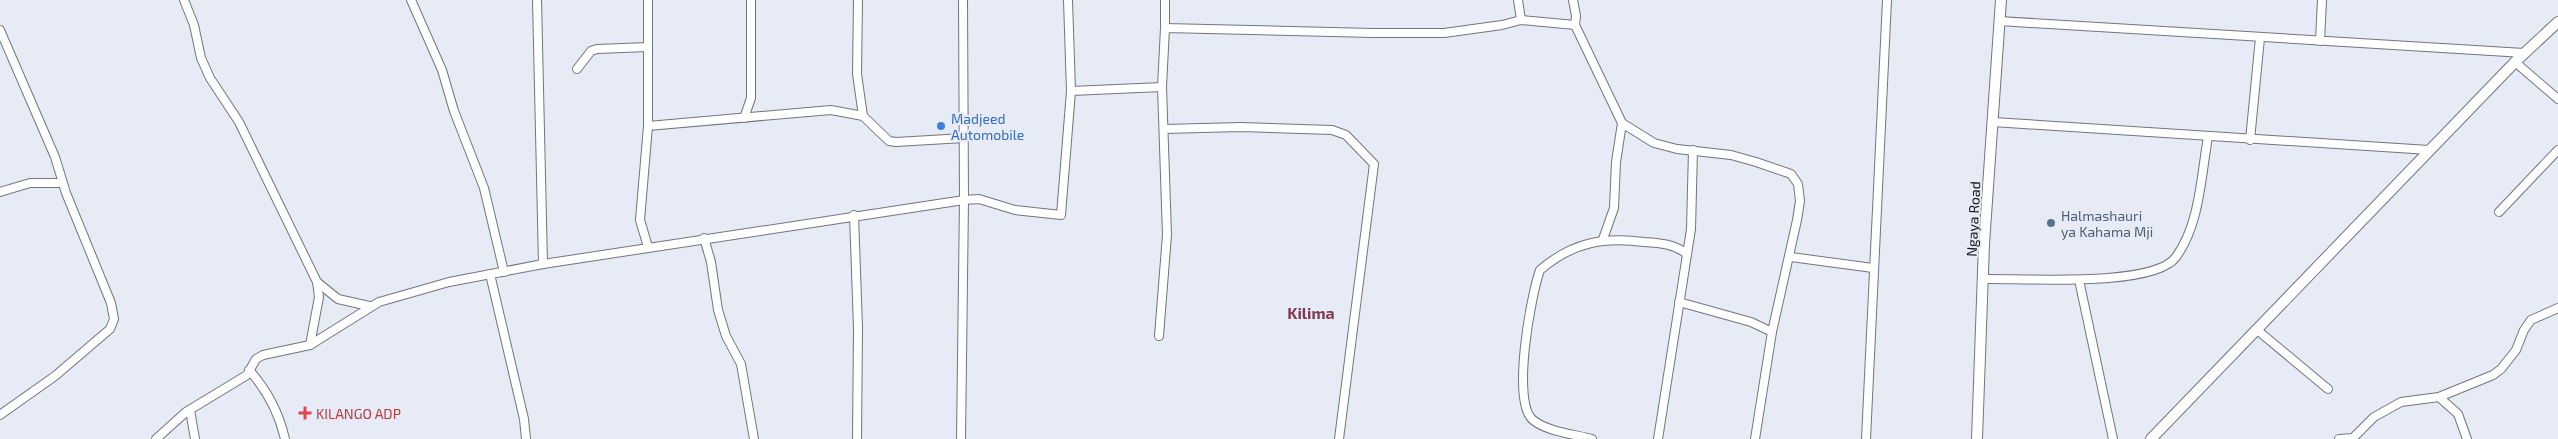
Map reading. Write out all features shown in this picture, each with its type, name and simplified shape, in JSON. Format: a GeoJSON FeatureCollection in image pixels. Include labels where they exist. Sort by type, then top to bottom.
{"type":"FeatureCollection","features":[{"type":"Feature","properties":{"kind":"street"},"geometry":{"type":"LineString","coordinates":[[184,0],[194,25],[201,58],[210,78],[239,122],[317,282],[318,303],[310,345]]}},
{"type":"Feature","properties":{"kind":"street"},"geometry":{"type":"LineString","coordinates":[[411,0],[442,70],[457,119],[484,188],[504,272]]}},
{"type":"Feature","properties":{"kind":"street"},"geometry":{"type":"LineString","coordinates":[[537,0],[543,264]]}},
{"type":"Feature","properties":{"kind":"street"},"geometry":{"type":"LineString","coordinates":[[648,0],[648,126],[640,220],[648,247]]}},
{"type":"Feature","properties":{"kind":"street"},"geometry":{"type":"LineString","coordinates":[[744,118],[751,98],[751,0]]}},
{"type":"Feature","properties":{"kind":"street"},"geometry":{"type":"LineString","coordinates":[[858,0],[857,74],[864,116]]}},
{"type":"Feature","properties":{"kind":"street"},"geometry":{"type":"LineString","coordinates":[[961,439],[964,200],[963,0]]}},
{"type":"Feature","properties":{"kind":"street"},"geometry":{"type":"LineString","coordinates":[[156,439],[172,423],[190,410],[247,375],[256,359],[270,352],[296,349],[310,345],[369,306],[449,282],[543,264],[704,238],[979,198],[1016,210],[1061,215],[1071,90],[1068,0]]}},
{"type":"Feature","properties":{"kind":"street"},"geometry":{"type":"LineString","coordinates":[[1159,336],[1167,235],[1162,87],[1165,0]]}},
{"type":"Feature","properties":{"kind":"street"},"geometry":{"type":"LineString","coordinates":[[1518,0],[1521,20]]}},
{"type":"Feature","properties":{"kind":"street"},"geometry":{"type":"LineString","coordinates":[[1573,0],[1576,16],[1575,25],[1622,123],[1654,143],[1731,155],[1791,174],[1798,184],[1800,201],[1791,257],[1772,332],[1755,439]]}},
{"type":"Feature","properties":{"kind":"street"},"geometry":{"type":"LineString","coordinates":[[1866,439],[1887,0]]}},
{"type":"Feature","properties":{"kind":"street","name":"Ngaya Road"},"geometry":{"type":"LineString","coordinates":[[1977,439],[1983,279],[2001,0]]}},
{"type":"Feature","properties":{"kind":"street"},"geometry":{"type":"LineString","coordinates":[[2320,41],[2322,0]]}},
{"type":"Feature","properties":{"kind":"street"},"geometry":{"type":"LineString","coordinates":[[1164,28],[1355,33],[1444,33],[1502,25],[1521,20],[1575,25]]}},
{"type":"Feature","properties":{"kind":"street"},"geometry":{"type":"LineString","coordinates":[[1999,21],[2524,53]]}},
{"type":"Feature","properties":{"kind":"street"},"geometry":{"type":"LineString","coordinates":[[2152,439],[2429,150],[2524,53],[2558,22]]}},
{"type":"Feature","properties":{"kind":"street"},"geometry":{"type":"LineString","coordinates":[[0,30],[55,157],[62,183],[111,303],[114,319],[110,329],[56,376],[0,415]]}},
{"type":"Feature","properties":{"kind":"street"},"geometry":{"type":"LineString","coordinates":[[2250,140],[2260,38]]}},
{"type":"Feature","properties":{"kind":"street"},"geometry":{"type":"LineString","coordinates":[[577,69],[591,51],[596,49],[648,47]]}},
{"type":"Feature","properties":{"kind":"street"},"geometry":{"type":"LineString","coordinates":[[2515,62],[2558,99]]}},
{"type":"Feature","properties":{"kind":"street"},"geometry":{"type":"LineString","coordinates":[[1071,90],[1162,87]]}},
{"type":"Feature","properties":{"kind":"street"},"geometry":{"type":"LineString","coordinates":[[648,126],[831,110],[864,116],[889,141],[964,138]]}},
{"type":"Feature","properties":{"kind":"street"},"geometry":{"type":"LineString","coordinates":[[1993,122],[2429,150]]}},
{"type":"Feature","properties":{"kind":"street"},"geometry":{"type":"LineString","coordinates":[[1604,239],[1614,208],[1616,162],[1622,123]]}},
{"type":"Feature","properties":{"kind":"street"},"geometry":{"type":"LineString","coordinates":[[1164,129],[1241,127],[1332,130],[1346,135],[1374,164],[1339,439]]}},
{"type":"Feature","properties":{"kind":"street"},"geometry":{"type":"LineString","coordinates":[[1983,279],[2079,280],[2116,278],[2160,269],[2175,260],[2192,227],[2208,137]]}},
{"type":"Feature","properties":{"kind":"street"},"geometry":{"type":"LineString","coordinates":[[1658,439],[1688,254],[1693,196],[1693,150]]}},
{"type":"Feature","properties":{"kind":"street"},"geometry":{"type":"LineString","coordinates":[[2499,212],[2558,150]]}},
{"type":"Feature","properties":{"kind":"street"},"geometry":{"type":"LineString","coordinates":[[0,192],[30,183],[62,183]]}},
{"type":"Feature","properties":{"kind":"street"},"geometry":{"type":"LineString","coordinates":[[854,215],[858,328],[857,439]]}},
{"type":"Feature","properties":{"kind":"street"},"geometry":{"type":"LineString","coordinates":[[704,238],[711,262],[718,310],[726,336],[741,364],[754,439]]}},
{"type":"Feature","properties":{"kind":"street"},"geometry":{"type":"LineString","coordinates":[[1592,439],[1544,426],[1532,419],[1525,409],[1524,344],[1540,270],[1575,247],[1604,239],[1677,246],[1688,254]]}},
{"type":"Feature","properties":{"kind":"street"},"geometry":{"type":"LineString","coordinates":[[1791,257],[1873,268]]}},
{"type":"Feature","properties":{"kind":"street"},"geometry":{"type":"LineString","coordinates":[[490,274],[524,418],[526,439]]}},
{"type":"Feature","properties":{"kind":"street"},"geometry":{"type":"LineString","coordinates":[[2079,280],[2113,439]]}},
{"type":"Feature","properties":{"kind":"street"},"geometry":{"type":"LineString","coordinates":[[317,282],[338,299],[369,306]]}},
{"type":"Feature","properties":{"kind":"street"},"geometry":{"type":"LineString","coordinates":[[1679,302],[1751,322],[1772,332]]}},
{"type":"Feature","properties":{"kind":"street"},"geometry":{"type":"LineString","coordinates":[[2339,439],[2353,438],[2374,417],[2401,402],[2439,397],[2466,387],[2497,372],[2516,350],[2531,320],[2558,308]]}},
{"type":"Feature","properties":{"kind":"street"},"geometry":{"type":"LineString","coordinates":[[2256,329],[2328,389]]}},
{"type":"Feature","properties":{"kind":"street"},"geometry":{"type":"LineString","coordinates":[[249,370],[263,386],[280,418],[285,439]]}},
{"type":"Feature","properties":{"kind":"street"},"geometry":{"type":"LineString","coordinates":[[2439,397],[2458,414],[2468,439]]}},
{"type":"Feature","properties":{"kind":"street"},"geometry":{"type":"LineString","coordinates":[[190,410],[195,439]]}},
{"type":"Feature","properties":{"kind":"place","name":"Madjeed Automobile"},"geometry":{"type":"Point","coordinates":[941,126]}},
{"type":"Feature","properties":{"kind":"place","name":"Halmashauri ya Kahama Mji"},"geometry":{"type":"Point","coordinates":[2051,223]}},
{"type":"Feature","properties":{"kind":"place","name":"KILANGO ADP"},"geometry":{"type":"Point","coordinates":[305,413]}},
{"type":"Feature","properties":{"kind":"district","name":"Kilima"},"geometry":{"type":"Point","coordinates":[1311,312]}}]}
